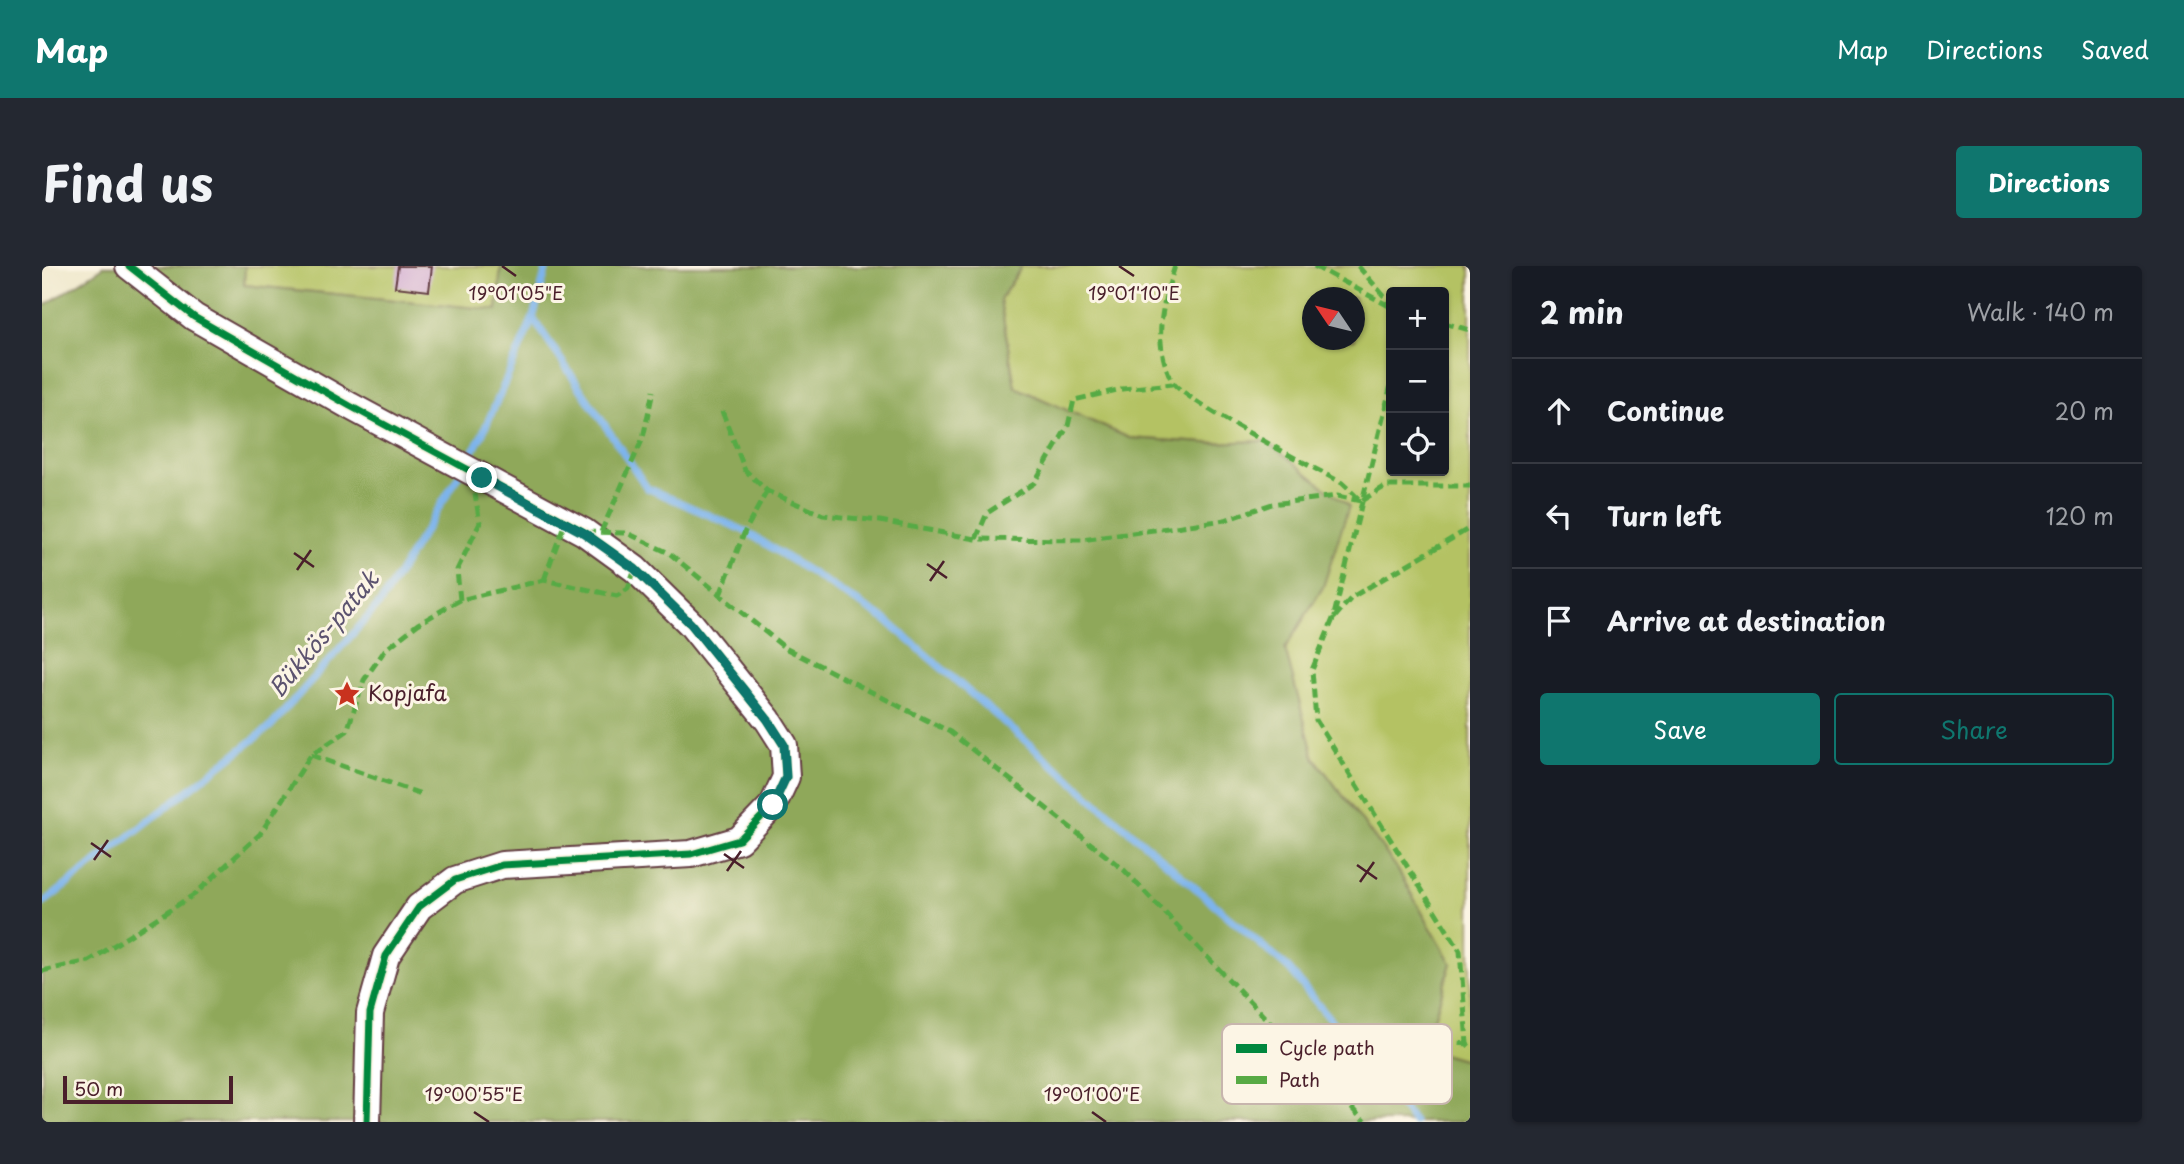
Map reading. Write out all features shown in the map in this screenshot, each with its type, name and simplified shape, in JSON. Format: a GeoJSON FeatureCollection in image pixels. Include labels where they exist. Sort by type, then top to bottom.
{"type":"FeatureCollection","features":[{"type":"Feature","properties":{"kind":"street"},"geometry":{"type":"LineString","coordinates":[[129,266],[194,317],[584,533],[635,569],[691,624],[768,720],[784,745],[786,777],[773,805],[738,840],[691,854],[502,865],[455,880],[419,908],[386,956],[370,1013],[367,1122]]}},
{"type":"Feature","properties":{"kind":"green space"},"geometry":{"type":"Polygon","coordinates":[[[245,266],[501,266],[497,310],[244,285],[245,266]]]}},
{"type":"Feature","properties":{"kind":"green space"},"geometry":{"type":"Polygon","coordinates":[[[245,266],[244,285],[497,310],[501,266],[1022,266],[1000,300],[1015,387],[1129,438],[1206,443],[1266,441],[1349,506],[1323,587],[1285,649],[1314,757],[1396,867],[1451,963],[1432,1024],[1222,1024],[1222,1104],[1452,1104],[1452,1056],[1470,1061],[1470,1122],[42,1122],[42,307],[102,268],[245,266]]]}},
{"type":"Feature","properties":{"kind":"green space"},"geometry":{"type":"Polygon","coordinates":[[[1022,266],[1470,266],[1470,1061],[1452,1056],[1452,1024],[1432,1024],[1451,963],[1396,867],[1314,757],[1285,649],[1323,587],[1266,441],[1206,443],[1129,438],[1015,387],[1000,300],[1022,266]]]}},
{"type":"Feature","properties":{"kind":"building"},"geometry":{"type":"Polygon","coordinates":[[[398,266],[432,266],[429,291],[395,287],[398,266]]]}},
{"type":"Feature","properties":{"kind":"waterway","name":"Bükkös-patak"},"geometry":{"type":"LineString","coordinates":[[467,462],[482,435],[533,318],[547,266]]}},
{"type":"Feature","properties":{"kind":"waterway"},"geometry":{"type":"LineString","coordinates":[[533,318],[647,488],[745,531],[886,620],[1289,969],[1334,1024]]}},
{"type":"Feature","properties":{"kind":"waterway","name":"Bükkös-patak"},"geometry":{"type":"LineString","coordinates":[[42,904],[271,726],[381,602],[461,472]]}},
{"type":"Feature","properties":{"kind":"waterway"},"geometry":{"type":"LineString","coordinates":[[1399,1104],[1414,1122]]}},
{"type":"Feature","properties":{"kind":"marked path"},"geometry":{"type":"LineString","coordinates":[[1175,266],[1163,309],[1162,352],[1172,381],[1198,403],[1342,483],[1361,501],[1386,486],[1470,486]]}},
{"type":"Feature","properties":{"kind":"marked path"},"geometry":{"type":"LineString","coordinates":[[1314,266],[1386,304]]}},
{"type":"Feature","properties":{"kind":"marked path"},"geometry":{"type":"LineString","coordinates":[[1358,266],[1386,298]]}},
{"type":"Feature","properties":{"kind":"marked path"},"geometry":{"type":"LineString","coordinates":[[1449,324],[1470,330]]}},
{"type":"Feature","properties":{"kind":"marked path"},"geometry":{"type":"LineString","coordinates":[[976,539],[987,513],[1034,483],[1068,426],[1074,400],[1122,389],[1172,384]]}},
{"type":"Feature","properties":{"kind":"marked path"},"geometry":{"type":"LineString","coordinates":[[601,532],[643,438],[653,391]]}},
{"type":"Feature","properties":{"kind":"marked path"},"geometry":{"type":"LineString","coordinates":[[1386,405],[1333,619],[1312,670],[1316,720],[1460,951],[1467,1044],[1470,1047]]}},
{"type":"Feature","properties":{"kind":"marked path"},"geometry":{"type":"LineString","coordinates":[[722,411],[745,470],[767,491],[823,515],[880,521],[976,539],[1082,540],[1225,520],[1272,504],[1337,496],[1361,501]]}},
{"type":"Feature","properties":{"kind":"marked path"},"geometry":{"type":"LineString","coordinates":[[720,595],[745,531],[767,491]]}},
{"type":"Feature","properties":{"kind":"marked path"},"geometry":{"type":"LineString","coordinates":[[460,600],[457,570],[480,523],[475,494]]}},
{"type":"Feature","properties":{"kind":"marked path"},"geometry":{"type":"LineString","coordinates":[[544,580],[565,522]]}},
{"type":"Feature","properties":{"kind":"marked path"},"geometry":{"type":"LineString","coordinates":[[1334,618],[1352,597],[1470,528]]}},
{"type":"Feature","properties":{"kind":"marked path"},"geometry":{"type":"LineString","coordinates":[[585,532],[627,533],[669,553],[785,648],[950,732],[1124,870],[1271,1024]]}},
{"type":"Feature","properties":{"kind":"marked path"},"geometry":{"type":"LineString","coordinates":[[42,971],[89,961],[195,894],[260,834],[311,755],[347,731],[364,680],[385,650],[418,624],[460,600],[544,580],[617,596],[628,589],[635,569]]}},
{"type":"Feature","properties":{"kind":"marked path"},"geometry":{"type":"LineString","coordinates":[[311,755],[421,794]]}},
{"type":"Feature","properties":{"kind":"marked path"},"geometry":{"type":"LineString","coordinates":[[1452,1043],[1470,1044]]}},
{"type":"Feature","properties":{"kind":"marked path"},"geometry":{"type":"LineString","coordinates":[[1348,1104],[1365,1122]]}},
{"type":"Feature","properties":{"kind":"cycle path"},"geometry":{"type":"LineString","coordinates":[[129,266],[194,317],[350,406],[584,532],[635,569],[691,624],[768,720],[784,745],[786,777],[773,805],[739,840],[691,854],[502,865],[455,880],[419,907],[386,956],[370,1013],[367,1122]]}},
{"type":"Feature","properties":{"kind":"place","name":"Kopjafa"},"geometry":{"type":"Point","coordinates":[347,694]}},
{"type":"Feature","properties":{"kind":"route"},"geometry":{"type":"LineString","coordinates":[[482,478],[584,533],[635,569],[691,624],[768,720],[784,745],[786,777],[773,805]]}}]}
